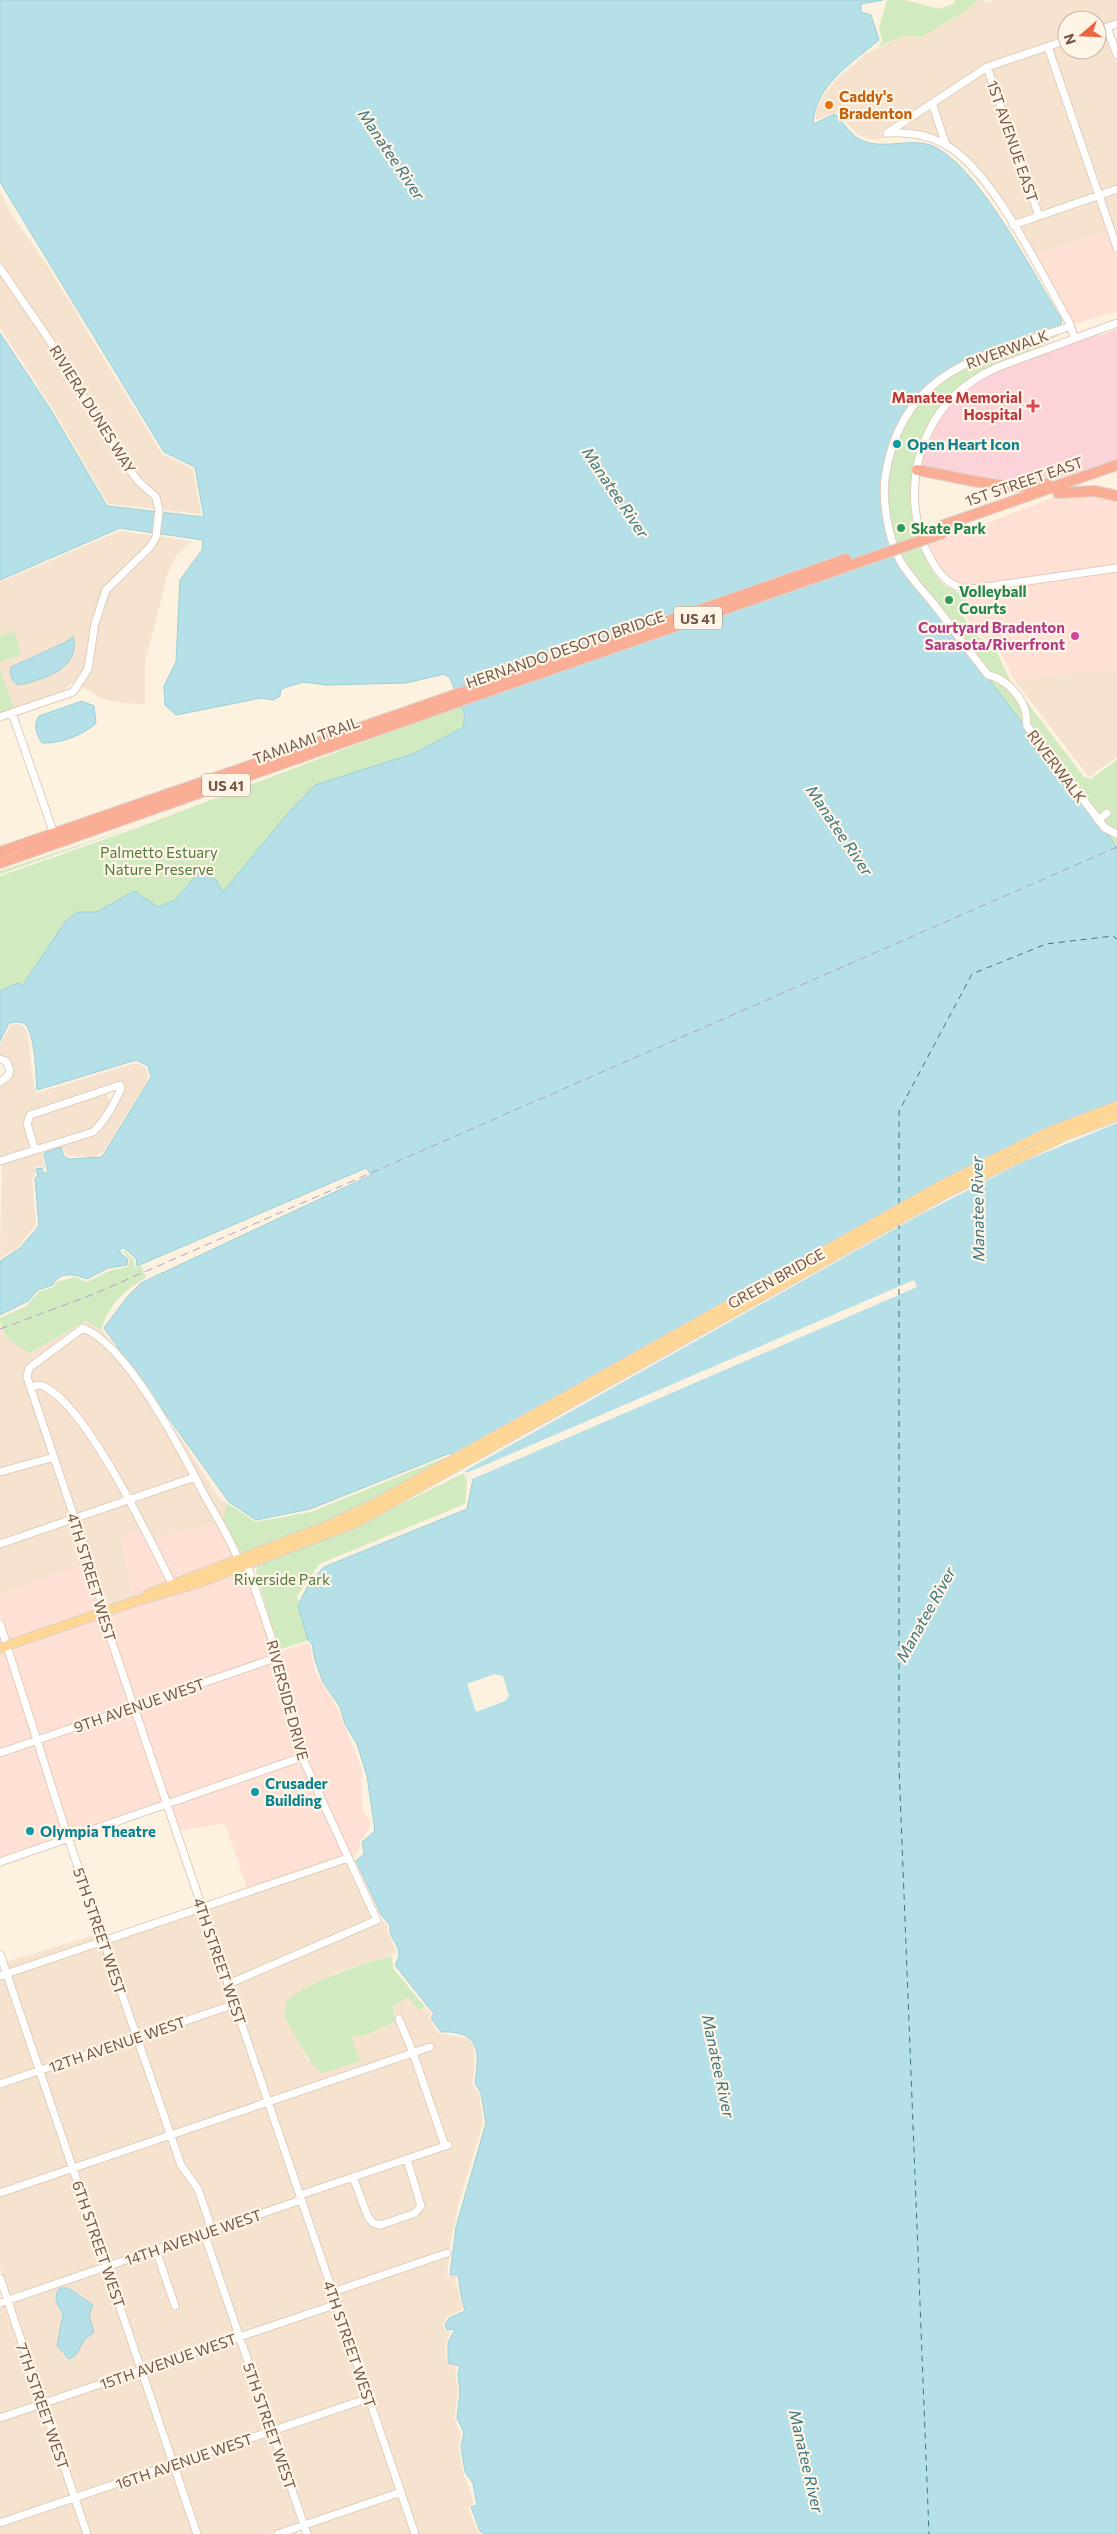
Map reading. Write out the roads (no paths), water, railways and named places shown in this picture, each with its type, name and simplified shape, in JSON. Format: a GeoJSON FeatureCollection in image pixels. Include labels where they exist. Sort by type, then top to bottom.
{"type":"FeatureCollection","features":[{"type":"Feature","properties":{"kind":"highway","name":"1ST STREET EAST"},"geometry":{"type":"LineString","coordinates":[[942,529],[1117,465]]}},
{"type":"Feature","properties":{"kind":"highway"},"geometry":{"type":"LineString","coordinates":[[917,470],[1015,487],[1032,487],[1079,478]]}},
{"type":"Feature","properties":{"kind":"highway","name":"US 41"},"geometry":{"type":"LineString","coordinates":[[942,529],[1058,493],[1117,472]]}},
{"type":"Feature","properties":{"kind":"highway"},"geometry":{"type":"LineString","coordinates":[[1058,493],[1095,491],[1117,496]]}},
{"type":"Feature","properties":{"kind":"highway","name":"HERNANDO DESOTO BRIDGE"},"geometry":{"type":"LineString","coordinates":[[451,701],[942,529]]}},
{"type":"Feature","properties":{"kind":"highway","name":"TAMIAMI TRAIL"},"geometry":{"type":"LineString","coordinates":[[0,864],[207,786],[451,701]]}},
{"type":"Feature","properties":{"kind":"highway","name":"TAMIAMI TRAIL"},"geometry":{"type":"LineString","coordinates":[[0,852],[207,786]]}},
{"type":"Feature","properties":{"kind":"main road","name":"GREEN BRIDGE"},"geometry":{"type":"LineString","coordinates":[[445,1470],[944,1184],[1049,1132],[1117,1106]]}},
{"type":"Feature","properties":{"kind":"main road","name":"GREEN BRIDGE"},"geometry":{"type":"LineString","coordinates":[[445,1470],[948,1192],[1066,1135],[1117,1116]]}},
{"type":"Feature","properties":{"kind":"main road"},"geometry":{"type":"LineString","coordinates":[[3,1646],[174,1587],[238,1559],[324,1527],[445,1470]]}},
{"type":"Feature","properties":{"kind":"main road"},"geometry":{"type":"LineString","coordinates":[[174,1587],[198,1583],[357,1522],[445,1470]]}},
{"type":"Feature","properties":{"kind":"main road"},"geometry":{"type":"LineString","coordinates":[[247,1565],[255,1557],[304,1539],[324,1527]]}},
{"type":"Feature","properties":{"kind":"main road"},"geometry":{"type":"LineString","coordinates":[[198,1583],[213,1574],[235,1565],[238,1559]]}},
{"type":"Feature","properties":{"kind":"street"},"geometry":{"type":"LineString","coordinates":[[1117,24],[1107,27],[1117,55]]}},
{"type":"Feature","properties":{"kind":"street"},"geometry":{"type":"LineString","coordinates":[[1057,44],[987,67],[887,133],[916,134],[946,145],[966,161],[984,181],[1013,225],[1069,322],[1074,337]]}},
{"type":"Feature","properties":{"kind":"street"},"geometry":{"type":"LineString","coordinates":[[1048,47],[1117,248]]}},
{"type":"Feature","properties":{"kind":"street","name":"1ST AVENUE EAST"},"geometry":{"type":"LineString","coordinates":[[987,67],[1039,216]]}},
{"type":"Feature","properties":{"kind":"street"},"geometry":{"type":"LineString","coordinates":[[932,103],[946,145]]}},
{"type":"Feature","properties":{"kind":"street"},"geometry":{"type":"LineString","coordinates":[[1013,225],[1117,189]]}},
{"type":"Feature","properties":{"kind":"street","name":"RIVIERA DUNES WAY"},"geometry":{"type":"LineString","coordinates":[[0,268],[63,362],[117,452],[138,481],[156,497],[159,510],[156,537],[150,547],[106,590],[95,623],[88,669],[74,692],[0,717]]}},
{"type":"Feature","properties":{"kind":"street"},"geometry":{"type":"LineString","coordinates":[[1117,322],[990,370],[961,390],[943,408],[929,430],[921,451],[914,492],[916,519],[920,535],[931,560],[942,576],[952,585],[966,589],[984,588],[1117,568]]}},
{"type":"Feature","properties":{"kind":"street","name":"RIVERWALK"},"geometry":{"type":"LineString","coordinates":[[1065,328],[972,360],[950,371],[928,389],[906,415],[894,440],[884,479],[884,502],[888,526],[902,564],[988,675],[999,678],[1008,686],[1024,708],[1026,726],[1098,820],[1105,828],[1117,834]]}},
{"type":"Feature","properties":{"kind":"street"},"geometry":{"type":"LineString","coordinates":[[12,713],[54,834]]}},
{"type":"Feature","properties":{"kind":"street"},"geometry":{"type":"LineString","coordinates":[[1098,820],[1107,813]]}},
{"type":"Feature","properties":{"kind":"street"},"geometry":{"type":"LineString","coordinates":[[0,1059],[6,1061],[10,1070],[6,1078],[0,1082]]}},
{"type":"Feature","properties":{"kind":"street"},"geometry":{"type":"LineString","coordinates":[[0,1161],[93,1132],[99,1127],[122,1089],[120,1085],[30,1116],[27,1124],[35,1150]]}},
{"type":"Feature","properties":{"kind":"street"},"geometry":{"type":"LineString","coordinates":[[104,1089],[110,1093],[114,1102]]}},
{"type":"Feature","properties":{"kind":"street"},"geometry":{"type":"LineString","coordinates":[[174,1587],[94,1440],[71,1409],[46,1387],[31,1387],[26,1373],[29,1368],[78,1330],[85,1328],[111,1347],[132,1372],[177,1443],[238,1559]]}},
{"type":"Feature","properties":{"kind":"street","name":"4TH STREET WEST"},"geometry":{"type":"LineString","coordinates":[[31,1387],[99,1591],[102,1613],[415,2534]]}},
{"type":"Feature","properties":{"kind":"street"},"geometry":{"type":"LineString","coordinates":[[0,1472],[54,1457]]}},
{"type":"Feature","properties":{"kind":"street"},"geometry":{"type":"LineString","coordinates":[[0,1544],[195,1477]]}},
{"type":"Feature","properties":{"kind":"street","name":"RIVERSIDE DRIVE"},"geometry":{"type":"LineString","coordinates":[[228,1984],[377,1920],[302,1757],[278,1657],[247,1565]]}},
{"type":"Feature","properties":{"kind":"street","name":"5TH STREET WEST"},"geometry":{"type":"LineString","coordinates":[[0,1624],[3,1646],[180,2165],[198,2189],[209,2220],[206,2233],[306,2534]]}},
{"type":"Feature","properties":{"kind":"street","name":"9TH AVENUE WEST"},"geometry":{"type":"LineString","coordinates":[[0,1753],[278,1657]]}},
{"type":"Feature","properties":{"kind":"street"},"geometry":{"type":"LineString","coordinates":[[0,1862],[302,1757]]}},
{"type":"Feature","properties":{"kind":"street"},"geometry":{"type":"LineString","coordinates":[[3,1975],[348,1858]]}},
{"type":"Feature","properties":{"kind":"street","name":"6TH STREET WEST"},"geometry":{"type":"LineString","coordinates":[[0,1954],[3,1975],[40,2070],[197,2534]]}},
{"type":"Feature","properties":{"kind":"street","name":"12TH AVENUE WEST"},"geometry":{"type":"LineString","coordinates":[[0,2084],[235,2004]]}},
{"type":"Feature","properties":{"kind":"street"},"geometry":{"type":"LineString","coordinates":[[399,2019],[413,2053]]}},
{"type":"Feature","properties":{"kind":"street"},"geometry":{"type":"LineString","coordinates":[[0,2193],[430,2047]]}},
{"type":"Feature","properties":{"kind":"street","name":"14TH AVENUE WEST"},"geometry":{"type":"LineString","coordinates":[[4,2302],[206,2233],[353,2177],[446,2145],[413,2053]]}},
{"type":"Feature","properties":{"kind":"street"},"geometry":{"type":"LineString","coordinates":[[353,2177],[368,2218],[373,2223],[381,2225],[415,2213],[421,2206],[407,2159]]}},
{"type":"Feature","properties":{"kind":"street"},"geometry":{"type":"LineString","coordinates":[[156,2250],[174,2306]]}},
{"type":"Feature","properties":{"kind":"street"},"geometry":{"type":"LineString","coordinates":[[333,2292],[447,2253]]}},
{"type":"Feature","properties":{"kind":"street","name":"7TH STREET WEST"},"geometry":{"type":"LineString","coordinates":[[0,2278],[4,2302],[87,2534]]}},
{"type":"Feature","properties":{"kind":"street","name":"15TH AVENUE WEST"},"geometry":{"type":"LineString","coordinates":[[0,2418],[336,2304]]}},
{"type":"Feature","properties":{"kind":"street","name":"16TH AVENUE WEST"},"geometry":{"type":"LineString","coordinates":[[0,2524],[369,2398]]}},
{"type":"Feature","properties":{"kind":"street"},"geometry":{"type":"LineString","coordinates":[[278,2534],[401,2492]]}},
{"type":"Feature","properties":{"kind":"water","name":"Manatee River"},"geometry":{"type":"Polygon","coordinates":[[[0,0],[883,0],[861,4],[861,12],[871,15],[879,40],[847,66],[828,86],[815,110],[813,124],[835,114],[853,135],[865,142],[875,144],[927,144],[937,148],[955,161],[972,180],[1006,226],[1062,320],[1059,328],[954,367],[900,423],[883,499],[900,563],[1117,847],[1117,2534],[484,2534],[480,2531],[471,2507],[477,2505],[473,2483],[465,2472],[461,2446],[464,2433],[457,2418],[460,2393],[458,2373],[460,2366],[448,2363],[448,2343],[455,2329],[447,2330],[445,2325],[449,2318],[465,2311],[458,2275],[450,2275],[456,2227],[486,2123],[481,2093],[475,2083],[477,2053],[470,2039],[454,2032],[441,2032],[431,2018],[434,2014],[395,1965],[399,1953],[391,1935],[390,1925],[382,1916],[356,1861],[364,1854],[362,1842],[375,1831],[367,1776],[357,1744],[345,1724],[340,1707],[323,1682],[298,1605],[310,1582],[324,1567],[467,1509],[473,1479],[450,1453],[310,1509],[256,1520],[229,1502],[104,1328],[127,1297],[141,1283],[371,1175],[366,1168],[137,1266],[136,1258],[124,1248],[120,1249],[120,1253],[128,1259],[127,1265],[108,1268],[87,1279],[73,1275],[59,1277],[53,1285],[38,1290],[28,1301],[0,1315],[0,1261],[20,1248],[39,1226],[35,1178],[38,1176],[36,1169],[42,1168],[43,1173],[48,1172],[44,1153],[61,1147],[64,1156],[69,1159],[102,1157],[151,1077],[148,1066],[136,1060],[37,1090],[33,1045],[25,1024],[19,1022],[9,1023],[0,1041],[0,991],[18,983],[22,986],[65,922],[77,912],[97,912],[134,891],[158,907],[175,900],[199,872],[216,880],[223,892],[289,812],[315,785],[415,753],[463,727],[465,716],[450,678],[444,674],[406,683],[326,685],[303,682],[281,689],[280,696],[273,700],[261,698],[176,715],[165,705],[164,686],[176,662],[180,580],[202,550],[203,540],[120,528],[0,580],[0,333],[51,410],[107,506],[204,517],[195,467],[164,452],[0,182],[0,0]]]}},
{"type":"Feature","properties":{"kind":"water"},"geometry":{"type":"Polygon","coordinates":[[[73,636],[74,647],[72,657],[58,671],[38,680],[18,685],[13,681],[10,671],[11,667],[66,642],[73,636]]]}},
{"type":"Feature","properties":{"kind":"water"},"geometry":{"type":"Polygon","coordinates":[[[82,701],[94,706],[96,723],[71,738],[42,743],[36,730],[39,716],[82,701]]]}},
{"type":"Feature","properties":{"kind":"water"},"geometry":{"type":"Polygon","coordinates":[[[60,2288],[68,2288],[93,2305],[89,2315],[94,2332],[84,2340],[76,2355],[69,2359],[57,2346],[63,2314],[56,2298],[60,2288]]]}},
{"type":"Feature","properties":{"kind":"railway"},"geometry":{"type":"LineString","coordinates":[[0,1329],[94,1294],[1117,847]]}},
{"type":"Feature","properties":{"kind":"place","name":"Caddy's Bradenton"},"geometry":{"type":"Point","coordinates":[829,105]}},
{"type":"Feature","properties":{"kind":"place","name":"Manatee Memorial Hospital"},"geometry":{"type":"Point","coordinates":[1033,406]}},
{"type":"Feature","properties":{"kind":"place","name":"Open Heart Icon"},"geometry":{"type":"Point","coordinates":[897,444]}},
{"type":"Feature","properties":{"kind":"place","name":"Skate Park"},"geometry":{"type":"Point","coordinates":[901,528]}},
{"type":"Feature","properties":{"kind":"place","name":"Volleyball Courts"},"geometry":{"type":"Point","coordinates":[949,600]}},
{"type":"Feature","properties":{"kind":"place","name":"Courtyard Bradenton Sarasota/Riverfront"},"geometry":{"type":"Point","coordinates":[1075,636]}},
{"type":"Feature","properties":{"kind":"place","name":"Crusader Building"},"geometry":{"type":"Point","coordinates":[255,1792]}},
{"type":"Feature","properties":{"kind":"place","name":"Olympia Theatre"},"geometry":{"type":"Point","coordinates":[30,1831]}},
{"type":"Feature","properties":{"kind":"park label","name":"Palmetto Estuary Nature Preserve"},"geometry":{"type":"Point","coordinates":[159,860]}},
{"type":"Feature","properties":{"kind":"park label","name":"Riverside Park"},"geometry":{"type":"Point","coordinates":[282,1579]}}]}
